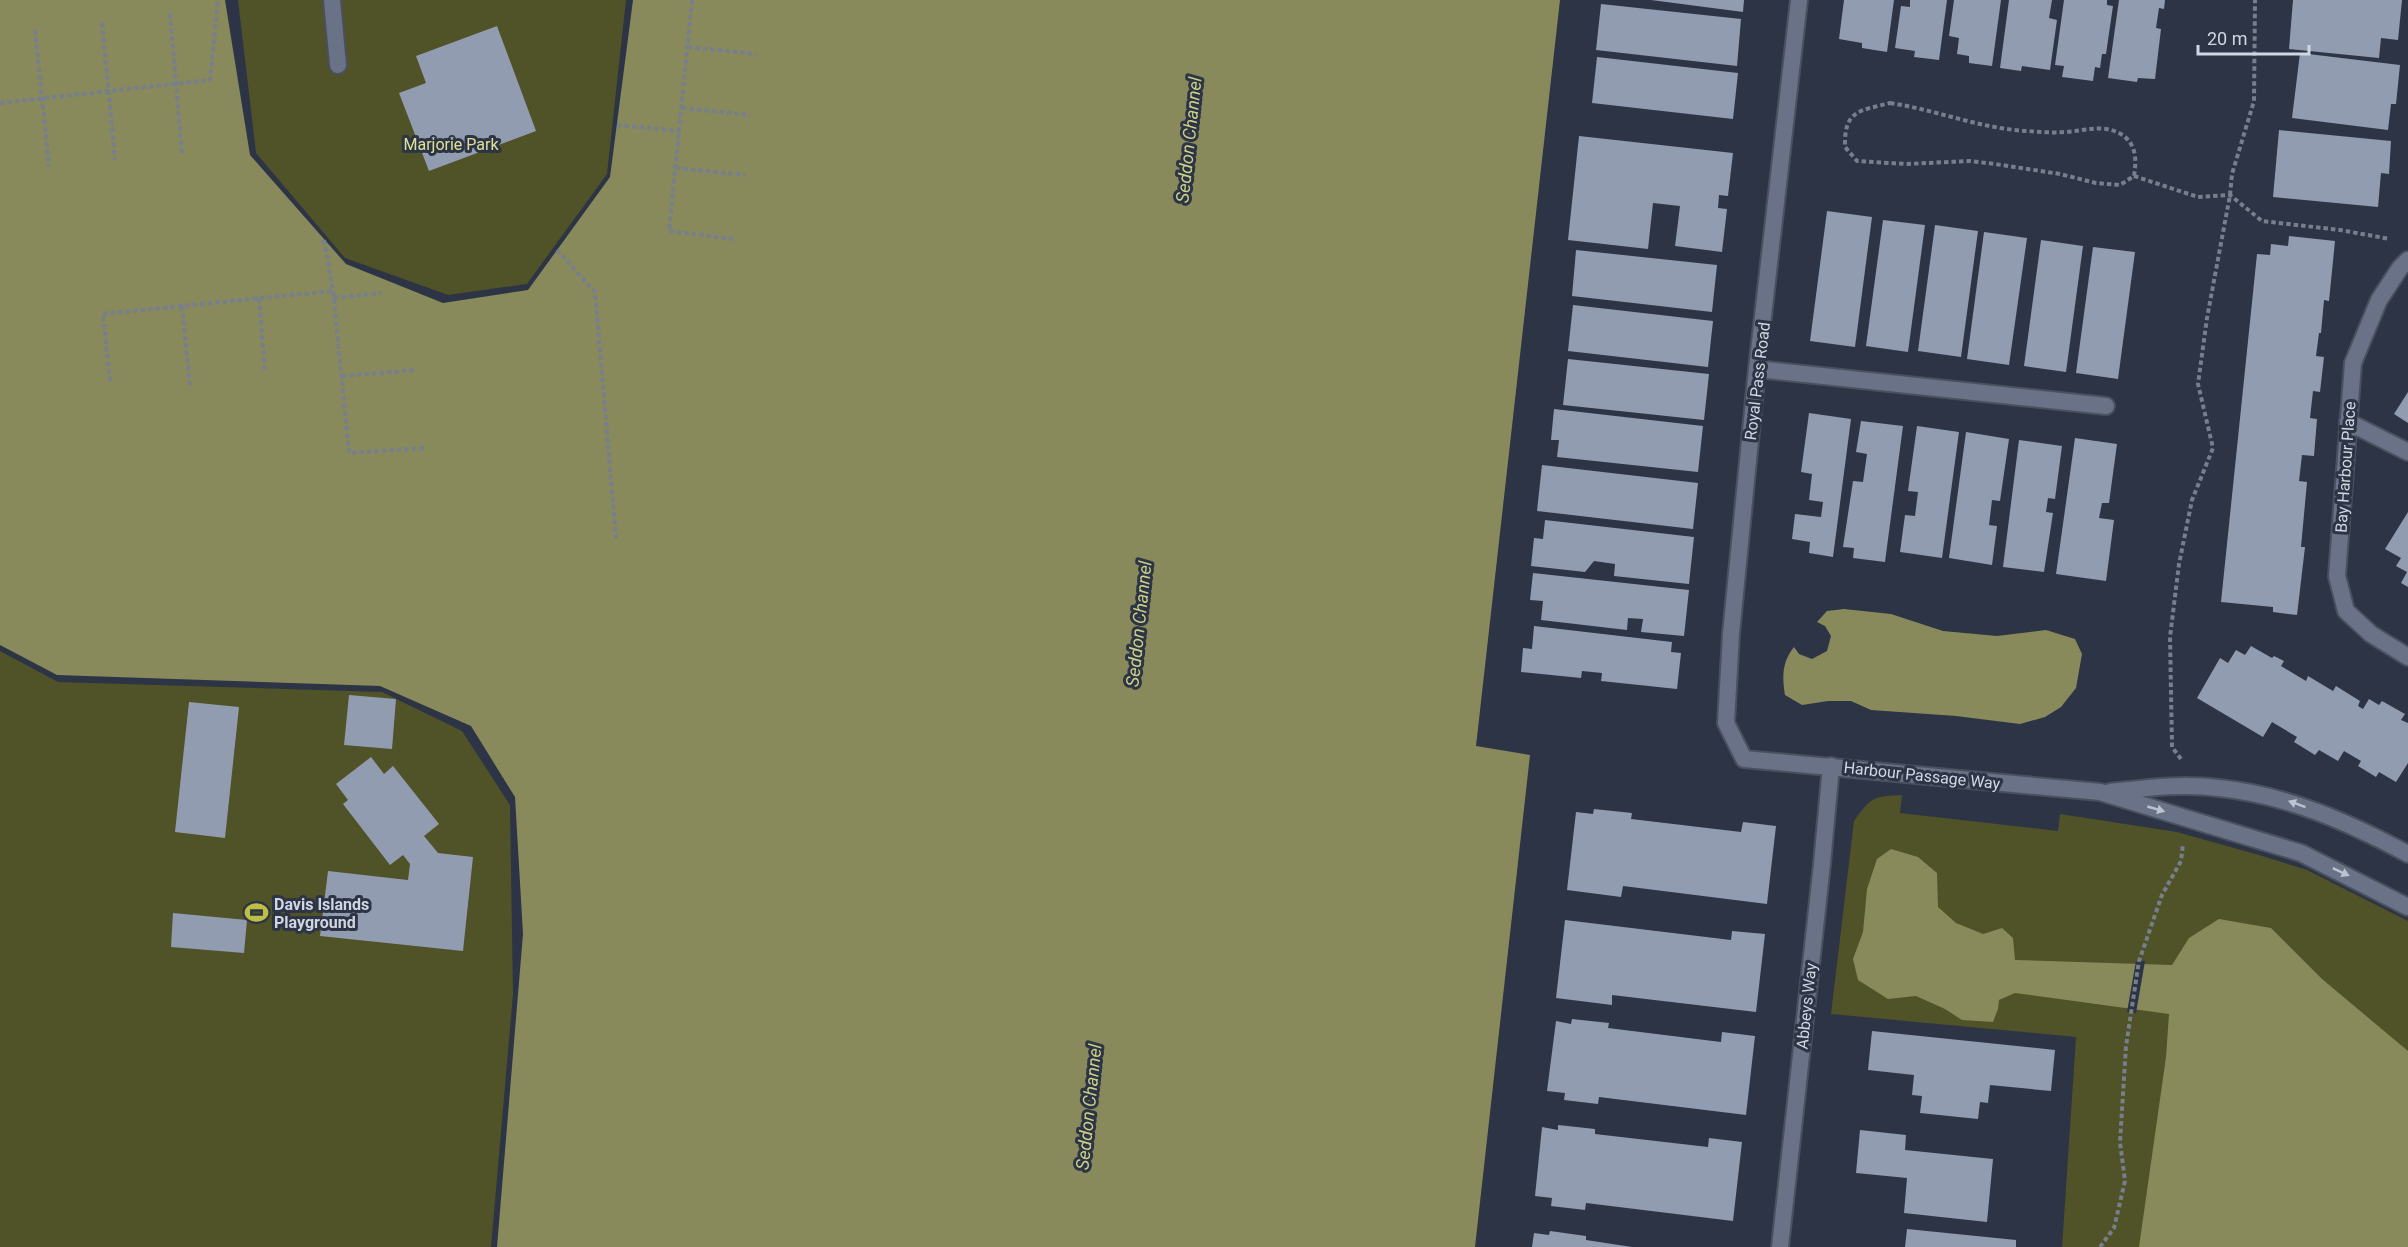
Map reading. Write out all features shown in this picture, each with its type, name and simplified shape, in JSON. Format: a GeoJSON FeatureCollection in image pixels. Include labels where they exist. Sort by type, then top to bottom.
{"type":"FeatureCollection","features":[{"type":"Feature","properties":{"kind":"street"},"geometry":{"type":"LineString","coordinates":[[332,0],[338,65]]}},
{"type":"Feature","properties":{"kind":"street","name":"Royal Pass Road"},"geometry":{"type":"LineString","coordinates":[[1744,759],[1726,723],[1731,634],[1757,369],[1765,320],[1799,0]]}},
{"type":"Feature","properties":{"kind":"street","name":"Bay Harbour Place"},"geometry":{"type":"LineString","coordinates":[[2408,260],[2400,267],[2379,300],[2353,363],[2337,576],[2346,611],[2371,634],[2408,657]]}},
{"type":"Feature","properties":{"kind":"street"},"geometry":{"type":"LineString","coordinates":[[1757,369],[2106,406]]}},
{"type":"Feature","properties":{"kind":"street"},"geometry":{"type":"LineString","coordinates":[[2348,422],[2408,452]]}},
{"type":"Feature","properties":{"kind":"street","name":"Harbour Passage Way"},"geometry":{"type":"LineString","coordinates":[[1744,759],[2100,792],[2158,787],[2218,788],[2286,800],[2345,822],[2408,854]]}},
{"type":"Feature","properties":{"kind":"street","name":"Abbeys Way"},"geometry":{"type":"LineString","coordinates":[[1780,1247],[1831,766]]}},
{"type":"Feature","properties":{"kind":"street","name":"Harbour Passage Way"},"geometry":{"type":"LineString","coordinates":[[2100,792],[2301,853],[2408,907]]}},
{"type":"Feature","properties":{"kind":"path"},"geometry":{"type":"LineString","coordinates":[[0,103],[210,80],[218,0]]}},
{"type":"Feature","properties":{"kind":"path"},"geometry":{"type":"LineString","coordinates":[[692,0],[669,231],[734,239]]}},
{"type":"Feature","properties":{"kind":"path"},"geometry":{"type":"LineString","coordinates":[[2188,787],[2189,769],[2172,747],[2170,637],[2179,564],[2192,500],[2213,448],[2198,384],[2232,174],[2254,101],[2255,0]]}},
{"type":"Feature","properties":{"kind":"path"},"geometry":{"type":"LineString","coordinates":[[170,14],[182,154]]}},
{"type":"Feature","properties":{"kind":"path"},"geometry":{"type":"LineString","coordinates":[[102,23],[115,160]]}},
{"type":"Feature","properties":{"kind":"path"},"geometry":{"type":"LineString","coordinates":[[35,30],[49,167]]}},
{"type":"Feature","properties":{"kind":"path"},"geometry":{"type":"LineString","coordinates":[[688,46],[756,54]]}},
{"type":"Feature","properties":{"kind":"path"},"geometry":{"type":"LineString","coordinates":[[1890,103],[1920,107],[1950,117],[2008,130],[2066,132],[2103,127],[2120,134],[2134,146],[2137,162],[2134,176],[2120,185],[2096,183],[2060,174],[1970,161],[1906,164],[1857,160],[1845,147],[1845,129],[1856,112],[1890,103]]}},
{"type":"Feature","properties":{"kind":"path"},"geometry":{"type":"LineString","coordinates":[[682,108],[750,115]]}},
{"type":"Feature","properties":{"kind":"path"},"geometry":{"type":"LineString","coordinates":[[617,125],[679,131]]}},
{"type":"Feature","properties":{"kind":"path"},"geometry":{"type":"LineString","coordinates":[[676,168],[745,175]]}},
{"type":"Feature","properties":{"kind":"path"},"geometry":{"type":"LineString","coordinates":[[2134,176],[2198,197],[2230,195],[2262,220],[2399,240]]}},
{"type":"Feature","properties":{"kind":"path"},"geometry":{"type":"LineString","coordinates":[[324,240],[334,297],[349,453],[424,448]]}},
{"type":"Feature","properties":{"kind":"path"},"geometry":{"type":"LineString","coordinates":[[557,250],[595,292],[616,538]]}},
{"type":"Feature","properties":{"kind":"path"},"geometry":{"type":"LineString","coordinates":[[110,381],[103,315],[333,291]]}},
{"type":"Feature","properties":{"kind":"path"},"geometry":{"type":"LineString","coordinates":[[334,297],[381,293]]}},
{"type":"Feature","properties":{"kind":"path"},"geometry":{"type":"LineString","coordinates":[[260,298],[265,372]]}},
{"type":"Feature","properties":{"kind":"path"},"geometry":{"type":"LineString","coordinates":[[182,306],[190,386]]}},
{"type":"Feature","properties":{"kind":"path"},"geometry":{"type":"LineString","coordinates":[[342,376],[417,370]]}},
{"type":"Feature","properties":{"kind":"path"},"geometry":{"type":"LineString","coordinates":[[2100,1247],[2114,1228],[2125,1181],[2120,1142],[2126,1046],[2139,961],[2162,895],[2181,861],[2186,818]]}},
{"type":"Feature","properties":{"kind":"green space","name":"Marjorie Park"},"geometry":{"type":"Polygon","coordinates":[[[238,0],[626,0],[607,174],[527,284],[448,295],[345,258],[256,153],[238,0]]]}},
{"type":"Feature","properties":{"kind":"green space","name":"Davis Islands Playground"},"geometry":{"type":"Polygon","coordinates":[[[0,651],[58,682],[382,692],[462,731],[510,805],[513,994],[491,1247],[0,1247],[0,651]]]}},
{"type":"Feature","properties":{"kind":"green space"},"geometry":{"type":"Polygon","coordinates":[[[1902,795],[1900,813],[2058,831],[2060,814],[2177,832],[2307,870],[2408,921],[2408,1247],[2062,1247],[2076,1037],[1831,1014],[1854,821],[1864,807],[1873,800],[1885,796],[1902,795]]]}},
{"type":"Feature","properties":{"kind":"water","name":"Seddon Channel"},"geometry":{"type":"Polygon","coordinates":[[[0,0],[225,0],[250,155],[346,264],[443,303],[528,290],[610,177],[633,0],[1560,0],[1476,746],[1530,755],[1475,1247],[497,1247],[523,934],[515,797],[471,726],[380,686],[57,675],[0,645],[0,0]]]}},
{"type":"Feature","properties":{"kind":"water"},"geometry":{"type":"Polygon","coordinates":[[[1844,609],[1891,614],[1943,631],[1997,636],[2046,630],[2075,639],[2082,654],[2076,688],[2061,707],[2045,717],[2020,724],[1956,716],[1871,710],[1851,701],[1828,701],[1802,705],[1785,695],[1783,676],[1787,658],[1794,647],[1799,654],[1812,659],[1827,651],[1831,636],[1825,626],[1817,622],[1827,611],[1844,609]]]}},
{"type":"Feature","properties":{"kind":"water"},"geometry":{"type":"Polygon","coordinates":[[[1891,849],[1918,857],[1937,873],[1938,907],[1956,923],[1983,934],[2002,928],[2013,938],[2015,960],[2172,965],[2189,938],[2219,919],[2271,928],[2322,979],[2408,1051],[2408,1247],[2139,1247],[2166,1057],[2169,1014],[2015,993],[1999,1000],[1993,1022],[1962,1020],[1945,1009],[1916,996],[1888,999],[1858,980],[1853,959],[1863,932],[1867,889],[1877,859],[1891,849]]]}},
{"type":"Feature","properties":{"kind":"pier"},"geometry":{"type":"Polygon","coordinates":[[[2136,961],[2145,961],[2136,1013],[2127,1012],[2136,961]]]}},
{"type":"Feature","properties":{"kind":"building"},"geometry":{"type":"Polygon","coordinates":[[[1651,0],[1744,0],[1743,12],[1651,0]]]}},
{"type":"Feature","properties":{"kind":"building"},"geometry":{"type":"Polygon","coordinates":[[[1844,0],[1894,0],[1887,52],[1862,48],[1862,43],[1839,39],[1844,0]]]}},
{"type":"Feature","properties":{"kind":"building"},"geometry":{"type":"Polygon","coordinates":[[[1910,0],[1947,0],[1939,60],[1914,57],[1915,51],[1895,48],[1901,6],[1910,7],[1910,0]]]}},
{"type":"Feature","properties":{"kind":"building"},"geometry":{"type":"Polygon","coordinates":[[[1954,0],[2001,0],[1992,66],[1969,63],[1969,56],[1957,54],[1959,38],[1949,36],[1954,0]]]}},
{"type":"Feature","properties":{"kind":"building"},"geometry":{"type":"Polygon","coordinates":[[[2009,0],[2052,0],[2049,18],[2057,20],[2050,70],[2022,66],[2021,71],[2000,68],[2009,0]]]}},
{"type":"Feature","properties":{"kind":"building"},"geometry":{"type":"Polygon","coordinates":[[[2064,0],[2107,0],[2107,5],[2113,6],[2106,54],[2102,54],[2100,68],[2095,67],[2093,81],[2062,77],[2064,66],[2055,65],[2064,0]]]}},
{"type":"Feature","properties":{"kind":"building"},"geometry":{"type":"Polygon","coordinates":[[[2119,0],[2165,0],[2164,9],[2159,8],[2156,28],[2161,29],[2155,79],[2138,78],[2137,82],[2108,78],[2119,0]]]}},
{"type":"Feature","properties":{"kind":"building"},"geometry":{"type":"Polygon","coordinates":[[[2293,0],[2402,0],[2398,40],[2381,38],[2379,58],[2289,49],[2293,0]]]}},
{"type":"Feature","properties":{"kind":"building"},"geometry":{"type":"Polygon","coordinates":[[[1601,4],[1741,19],[1737,66],[1596,50],[1601,4]]]}},
{"type":"Feature","properties":{"kind":"building"},"geometry":{"type":"Polygon","coordinates":[[[497,26],[536,131],[429,171],[399,93],[426,83],[416,56],[497,26]]]}},
{"type":"Feature","properties":{"kind":"building"},"geometry":{"type":"Polygon","coordinates":[[[2300,53],[2400,65],[2396,104],[2391,104],[2388,130],[2292,118],[2300,53]]]}},
{"type":"Feature","properties":{"kind":"building"},"geometry":{"type":"Polygon","coordinates":[[[1597,57],[1738,73],[1733,119],[1592,103],[1597,57]]]}},
{"type":"Feature","properties":{"kind":"building"},"geometry":{"type":"Polygon","coordinates":[[[2279,130],[2391,141],[2389,174],[2381,173],[2378,207],[2273,197],[2279,130]]]}},
{"type":"Feature","properties":{"kind":"building"},"geometry":{"type":"Polygon","coordinates":[[[1579,136],[1733,153],[1728,196],[1719,195],[1718,208],[1727,209],[1722,252],[1675,246],[1680,206],[1653,203],[1648,249],[1568,240],[1579,136]]]}},
{"type":"Feature","properties":{"kind":"building"},"geometry":{"type":"Polygon","coordinates":[[[1827,211],[1872,217],[1855,347],[1810,341],[1827,211]]]}},
{"type":"Feature","properties":{"kind":"building"},"geometry":{"type":"Polygon","coordinates":[[[1883,220],[1925,225],[1908,352],[1866,346],[1883,220]]]}},
{"type":"Feature","properties":{"kind":"building"},"geometry":{"type":"Polygon","coordinates":[[[1935,225],[1978,231],[1961,357],[1918,351],[1935,225]]]}},
{"type":"Feature","properties":{"kind":"building"},"geometry":{"type":"Polygon","coordinates":[[[1984,232],[2027,238],[2009,365],[1967,359],[1984,232]]]}},
{"type":"Feature","properties":{"kind":"building"},"geometry":{"type":"Polygon","coordinates":[[[2289,236],[2335,241],[2329,301],[2324,300],[2316,356],[2324,357],[2320,392],[2313,391],[2310,418],[2317,419],[2314,456],[2302,455],[2299,481],[2307,482],[2301,547],[2305,547],[2297,615],[2273,612],[2273,607],[2221,602],[2257,254],[2270,255],[2271,244],[2288,246],[2289,236]]]}},
{"type":"Feature","properties":{"kind":"building"},"geometry":{"type":"Polygon","coordinates":[[[2041,240],[2083,246],[2066,372],[2024,366],[2041,240]]]}},
{"type":"Feature","properties":{"kind":"building"},"geometry":{"type":"Polygon","coordinates":[[[2093,247],[2135,252],[2118,379],[2076,373],[2093,247]]]}},
{"type":"Feature","properties":{"kind":"building"},"geometry":{"type":"Polygon","coordinates":[[[1576,250],[1717,265],[1712,312],[1572,296],[1576,250]]]}},
{"type":"Feature","properties":{"kind":"building"},"geometry":{"type":"Polygon","coordinates":[[[1573,305],[1713,321],[1708,367],[1568,351],[1573,305]]]}},
{"type":"Feature","properties":{"kind":"building"},"geometry":{"type":"Polygon","coordinates":[[[1568,359],[1709,374],[1704,420],[1563,405],[1568,359]]]}},
{"type":"Feature","properties":{"kind":"building"},"geometry":{"type":"Polygon","coordinates":[[[2408,392],[2408,423],[2394,414],[2408,392]]]}},
{"type":"Feature","properties":{"kind":"building"},"geometry":{"type":"Polygon","coordinates":[[[1554,409],[1703,426],[1698,472],[1557,457],[1559,440],[1551,440],[1554,409]]]}},
{"type":"Feature","properties":{"kind":"building"},"geometry":{"type":"Polygon","coordinates":[[[1809,413],[1851,419],[1833,557],[1809,553],[1810,542],[1792,539],[1795,514],[1821,517],[1823,502],[1809,500],[1812,474],[1801,472],[1809,413]]]}},
{"type":"Feature","properties":{"kind":"building"},"geometry":{"type":"Polygon","coordinates":[[[1861,421],[1903,426],[1885,562],[1853,558],[1854,548],[1843,547],[1853,481],[1863,482],[1867,454],[1856,452],[1861,421]]]}},
{"type":"Feature","properties":{"kind":"building"},"geometry":{"type":"Polygon","coordinates":[[[1917,426],[1959,432],[1942,558],[1900,552],[1905,515],[1915,516],[1918,492],[1908,491],[1917,426]]]}},
{"type":"Feature","properties":{"kind":"building"},"geometry":{"type":"Polygon","coordinates":[[[1966,432],[2009,439],[2000,501],[1992,500],[1989,525],[1997,526],[1992,565],[1949,558],[1966,432]]]}},
{"type":"Feature","properties":{"kind":"building"},"geometry":{"type":"Polygon","coordinates":[[[2075,438],[2117,444],[2109,503],[2102,503],[2099,518],[2114,520],[2106,581],[2056,574],[2075,438]]]}},
{"type":"Feature","properties":{"kind":"building"},"geometry":{"type":"Polygon","coordinates":[[[2019,440],[2062,446],[2055,499],[2048,498],[2046,512],[2053,513],[2044,572],[2003,567],[2019,440]]]}},
{"type":"Feature","properties":{"kind":"building"},"geometry":{"type":"Polygon","coordinates":[[[1542,465],[1698,483],[1693,529],[1537,511],[1542,465]]]}},
{"type":"Feature","properties":{"kind":"building"},"geometry":{"type":"Polygon","coordinates":[[[2408,512],[2408,587],[2401,583],[2407,572],[2396,566],[2401,558],[2385,549],[2408,512]]]}},
{"type":"Feature","properties":{"kind":"building"},"geometry":{"type":"Polygon","coordinates":[[[1545,520],[1694,537],[1689,584],[1614,576],[1615,564],[1594,561],[1585,572],[1531,566],[1534,538],[1543,539],[1545,520]]]}},
{"type":"Feature","properties":{"kind":"building"},"geometry":{"type":"Polygon","coordinates":[[[1533,573],[1689,590],[1684,636],[1641,632],[1643,619],[1628,618],[1627,630],[1541,620],[1543,601],[1530,600],[1533,573]]]}},
{"type":"Feature","properties":{"kind":"building"},"geometry":{"type":"Polygon","coordinates":[[[1534,626],[1672,642],[1671,652],[1681,653],[1677,689],[1601,681],[1602,673],[1582,671],[1581,678],[1521,672],[1523,648],[1532,649],[1534,626]]]}},
{"type":"Feature","properties":{"kind":"building"},"geometry":{"type":"Polygon","coordinates":[[[2251,646],[2272,658],[2274,656],[2284,661],[2281,666],[2306,681],[2308,676],[2333,691],[2336,686],[2360,701],[2358,706],[2363,709],[2369,699],[2379,705],[2382,701],[2405,714],[2401,720],[2408,723],[2408,763],[2396,782],[2379,772],[2376,777],[2358,766],[2361,761],[2344,751],[2338,761],[2319,750],[2315,755],[2294,742],[2297,737],[2272,722],[2263,737],[2197,698],[2220,658],[2228,663],[2236,650],[2245,655],[2251,646]]]}},
{"type":"Feature","properties":{"kind":"building"},"geometry":{"type":"Polygon","coordinates":[[[349,695],[396,699],[392,749],[344,745],[349,695]]]}},
{"type":"Feature","properties":{"kind":"building"},"geometry":{"type":"Polygon","coordinates":[[[189,702],[239,707],[225,838],[175,832],[189,702]]]}},
{"type":"Feature","properties":{"kind":"building"},"geometry":{"type":"Polygon","coordinates":[[[371,757],[384,774],[393,766],[439,824],[424,836],[438,853],[473,857],[463,951],[320,936],[328,871],[408,880],[410,864],[403,855],[390,865],[343,804],[348,800],[336,784],[371,757]]]}},
{"type":"Feature","properties":{"kind":"building"},"geometry":{"type":"Polygon","coordinates":[[[1594,809],[1632,813],[1631,819],[1741,832],[1743,822],[1776,826],[1767,904],[1623,886],[1621,897],[1567,890],[1576,812],[1593,814],[1594,809]]]}},
{"type":"Feature","properties":{"kind":"building"},"geometry":{"type":"Polygon","coordinates":[[[173,913],[247,920],[244,953],[171,947],[173,913]]]}},
{"type":"Feature","properties":{"kind":"building"},"geometry":{"type":"Polygon","coordinates":[[[1565,920],[1731,940],[1732,931],[1765,934],[1756,1012],[1612,995],[1612,1005],[1556,998],[1565,920]]]}},
{"type":"Feature","properties":{"kind":"building"},"geometry":{"type":"Polygon","coordinates":[[[1572,1019],[1609,1023],[1608,1028],[1721,1042],[1722,1032],[1755,1036],[1746,1115],[1599,1097],[1598,1104],[1564,1100],[1565,1093],[1547,1091],[1556,1021],[1571,1024],[1572,1019]]]}},
{"type":"Feature","properties":{"kind":"building"},"geometry":{"type":"Polygon","coordinates":[[[1872,1031],[2055,1050],[2051,1091],[1990,1085],[1988,1103],[1980,1102],[1978,1119],[1920,1113],[1922,1096],[1912,1095],[1914,1075],[1868,1070],[1872,1031]]]}},
{"type":"Feature","properties":{"kind":"building"},"geometry":{"type":"Polygon","coordinates":[[[1558,1125],[1595,1129],[1595,1134],[1708,1147],[1709,1138],[1742,1142],[1733,1221],[1586,1203],[1585,1210],[1551,1206],[1552,1198],[1535,1196],[1542,1127],[1558,1130],[1558,1125]]]}},
{"type":"Feature","properties":{"kind":"building"},"geometry":{"type":"Polygon","coordinates":[[[1860,1130],[1906,1135],[1905,1150],[1993,1159],[1987,1222],[1904,1213],[1907,1178],[1856,1173],[1860,1130]]]}},
{"type":"Feature","properties":{"kind":"building"},"geometry":{"type":"Polygon","coordinates":[[[1907,1229],[2016,1240],[2016,1247],[1905,1247],[1907,1229]]]}},
{"type":"Feature","properties":{"kind":"building"},"geometry":{"type":"Polygon","coordinates":[[[1550,1231],[1586,1236],[1586,1240],[1632,1247],[1532,1247],[1534,1233],[1549,1235],[1550,1231]]]}},
{"type":"Feature","properties":{"kind":"place","name":"Davis Islands Playground"},"geometry":{"type":"Point","coordinates":[256,913]}}]}
